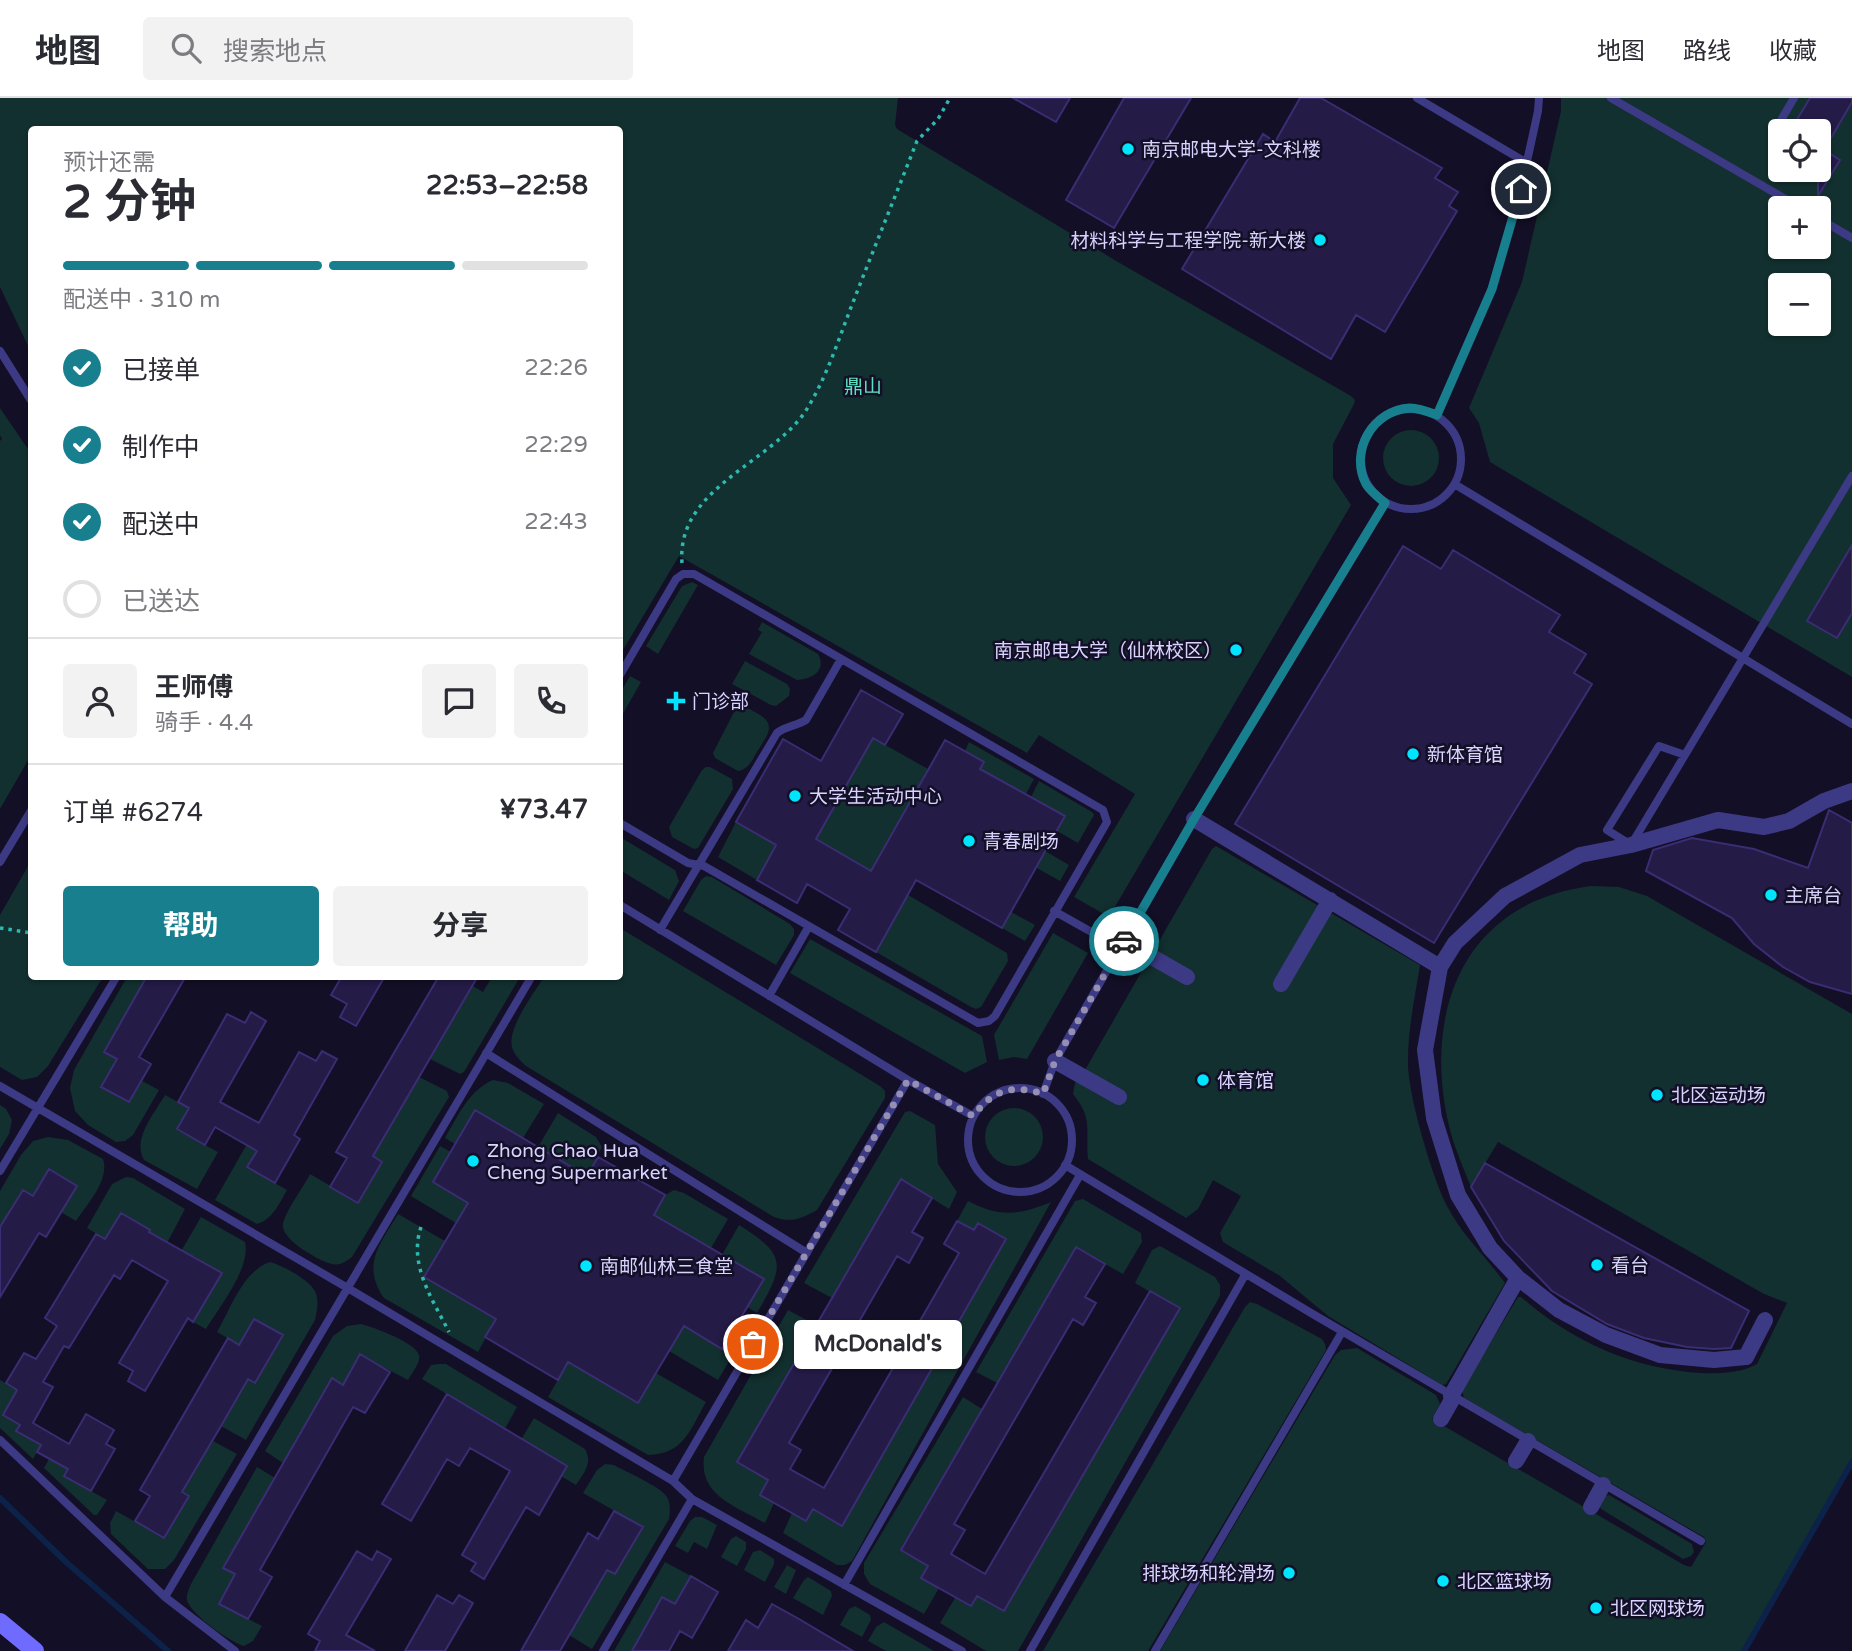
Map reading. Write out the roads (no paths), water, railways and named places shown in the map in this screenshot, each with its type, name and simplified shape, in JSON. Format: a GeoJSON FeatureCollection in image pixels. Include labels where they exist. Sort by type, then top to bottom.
{"type":"FeatureCollection","features":[{"type":"Feature","properties":{"kind":"main road"},"geometry":{"type":"LineString","coordinates":[[0,1622],[35,1651]]}},
{"type":"Feature","properties":{"kind":"street"},"geometry":{"type":"LineString","coordinates":[[1765,1320],[1746,1357],[1714,1360],[1660,1355],[1606,1335],[1559,1310],[1518,1278],[1490,1248],[1458,1195],[1434,1118],[1425,1050],[1440,967],[1455,943],[1505,895],[1580,855],[1631,845],[1717,820],[1764,827],[1789,821],[1824,801],[1852,791]]}},
{"type":"Feature","properties":{"kind":"street"},"geometry":{"type":"LineString","coordinates":[[1194,819],[1440,967]]}},
{"type":"Feature","properties":{"kind":"street"},"geometry":{"type":"LineString","coordinates":[[1281,984],[1330,900]]}},
{"type":"Feature","properties":{"kind":"street"},"geometry":{"type":"LineString","coordinates":[[1122,944],[1188,977]]}},
{"type":"Feature","properties":{"kind":"street"},"geometry":{"type":"LineString","coordinates":[[1055,1061],[1119,1097]]}},
{"type":"Feature","properties":{"kind":"street"},"geometry":{"type":"LineString","coordinates":[[1441,1419],[1518,1278]]}},
{"type":"Feature","properties":{"kind":"street"},"geometry":{"type":"LineString","coordinates":[[1516,1461],[1528,1441]]}},
{"type":"Feature","properties":{"kind":"street"},"geometry":{"type":"LineString","coordinates":[[1591,1507],[1604,1485]]}},
{"type":"Feature","properties":{"kind":"lane"},"geometry":{"type":"LineString","coordinates":[[1418,98],[1527,163]]}},
{"type":"Feature","properties":{"kind":"lane"},"geometry":{"type":"LineString","coordinates":[[1437,415],[1492,289],[1527,163],[1539,98]]}},
{"type":"Feature","properties":{"kind":"lane"},"geometry":{"type":"LineString","coordinates":[[1611,98],[1780,196]]}},
{"type":"Feature","properties":{"kind":"lane"},"geometry":{"type":"LineString","coordinates":[[1782,119],[1794,98]]}},
{"type":"Feature","properties":{"kind":"lane"},"geometry":{"type":"LineString","coordinates":[[1831,225],[1852,237]]}},
{"type":"Feature","properties":{"kind":"lane"},"geometry":{"type":"LineString","coordinates":[[0,351],[28,395]]}},
{"type":"Feature","properties":{"kind":"lane"},"geometry":{"type":"LineString","coordinates":[[1411,408],[1437,415],[1455,433],[1462,459],[1456,485],[1437,503],[1411,510],[1385,503],[1367,485],[1360,459],[1367,433],[1385,415],[1411,408]]}},
{"type":"Feature","properties":{"kind":"lane"},"geometry":{"type":"LineString","coordinates":[[1685,755],[1659,746],[1606,830],[1631,845],[1743,659],[1852,475]]}},
{"type":"Feature","properties":{"kind":"lane"},"geometry":{"type":"LineString","coordinates":[[1456,485],[1852,724]]}},
{"type":"Feature","properties":{"kind":"lane"},"geometry":{"type":"LineString","coordinates":[[1043,1094],[1055,1061],[1194,819],[1385,503]]}},
{"type":"Feature","properties":{"kind":"lane"},"geometry":{"type":"LineString","coordinates":[[623,670],[676,579],[683,574],[694,575],[1103,810],[1107,822],[995,1016],[989,1021],[978,1023],[704,866],[688,863],[623,825]]}},
{"type":"Feature","properties":{"kind":"lane"},"geometry":{"type":"LineString","coordinates":[[660,930],[777,733],[786,726],[798,725],[806,720],[841,659]]}},
{"type":"Feature","properties":{"kind":"lane"},"geometry":{"type":"LineString","coordinates":[[0,862],[28,816]]}},
{"type":"Feature","properties":{"kind":"lane"},"geometry":{"type":"LineString","coordinates":[[623,907],[908,1080],[973,1116]]}},
{"type":"Feature","properties":{"kind":"lane"},"geometry":{"type":"LineString","coordinates":[[1054,911],[1122,944]]}},
{"type":"Feature","properties":{"kind":"lane"},"geometry":{"type":"LineString","coordinates":[[769,996],[809,926]]}},
{"type":"Feature","properties":{"kind":"lane"},"geometry":{"type":"LineString","coordinates":[[0,1171],[115,980]]}},
{"type":"Feature","properties":{"kind":"lane"},"geometry":{"type":"LineString","coordinates":[[165,1597],[529,980]]}},
{"type":"Feature","properties":{"kind":"lane"},"geometry":{"type":"LineString","coordinates":[[486,1053],[807,1252]]}},
{"type":"Feature","properties":{"kind":"lane"},"geometry":{"type":"LineString","coordinates":[[673,1481],[908,1080]]}},
{"type":"Feature","properties":{"kind":"lane"},"geometry":{"type":"LineString","coordinates":[[0,1086],[673,1481],[692,1499],[962,1651]]}},
{"type":"Feature","properties":{"kind":"lane"},"geometry":{"type":"LineString","coordinates":[[1019,1089],[1043,1094],[1056,1103],[1066,1117],[1071,1133],[1071,1149],[1065,1165],[1045,1186],[1031,1191],[1016,1192],[995,1186],[978,1172],[971,1159],[968,1130],[973,1116],[996,1094],[1019,1089]]}},
{"type":"Feature","properties":{"kind":"lane"},"geometry":{"type":"LineString","coordinates":[[1065,1165],[1245,1275],[1701,1541]]}},
{"type":"Feature","properties":{"kind":"lane"},"geometry":{"type":"LineString","coordinates":[[844,1585],[1080,1175]]}},
{"type":"Feature","properties":{"kind":"lane"},"geometry":{"type":"LineString","coordinates":[[1030,1651],[1245,1275]]}},
{"type":"Feature","properties":{"kind":"lane"},"geometry":{"type":"LineString","coordinates":[[1155,1651],[1342,1332]]}},
{"type":"Feature","properties":{"kind":"lane"},"geometry":{"type":"LineString","coordinates":[[0,1440],[165,1597],[235,1651]]}},
{"type":"Feature","properties":{"kind":"lane"},"geometry":{"type":"LineString","coordinates":[[603,1651],[692,1499]]}},
{"type":"Feature","properties":{"kind":"waterway"},"geometry":{"type":"LineString","coordinates":[[1744,1651],[1852,1462]]}},
{"type":"Feature","properties":{"kind":"waterway"},"geometry":{"type":"LineString","coordinates":[[0,1498],[66,1562],[168,1651]]}},
{"type":"Feature","properties":{"kind":"place","name":"南京邮电大学-文科楼"},"geometry":{"type":"Point","coordinates":[1128,149]}},
{"type":"Feature","properties":{"kind":"place","name":"材料科学与工程学院-新大楼"},"geometry":{"type":"Point","coordinates":[1320,240]}},
{"type":"Feature","properties":{"kind":"place","name":"南京邮电大学（仙林校区）"},"geometry":{"type":"Point","coordinates":[1236,650]}},
{"type":"Feature","properties":{"kind":"place","name":"门诊部"},"geometry":{"type":"Point","coordinates":[676,701]}},
{"type":"Feature","properties":{"kind":"place","name":"新体育馆"},"geometry":{"type":"Point","coordinates":[1413,754]}},
{"type":"Feature","properties":{"kind":"place","name":"大学生活动中心"},"geometry":{"type":"Point","coordinates":[795,796]}},
{"type":"Feature","properties":{"kind":"place","name":"青春剧场"},"geometry":{"type":"Point","coordinates":[969,841]}},
{"type":"Feature","properties":{"kind":"place","name":"主席台"},"geometry":{"type":"Point","coordinates":[1771,895]}},
{"type":"Feature","properties":{"kind":"place","name":"体育馆"},"geometry":{"type":"Point","coordinates":[1203,1080]}},
{"type":"Feature","properties":{"kind":"place","name":"北区运动场"},"geometry":{"type":"Point","coordinates":[1657,1095]}},
{"type":"Feature","properties":{"kind":"place","name":"Zhong Chao Hua Cheng Supermarket"},"geometry":{"type":"Point","coordinates":[473,1161]}},
{"type":"Feature","properties":{"kind":"place","name":"看台"},"geometry":{"type":"Point","coordinates":[1597,1265]}},
{"type":"Feature","properties":{"kind":"place","name":"南邮仙林三食堂"},"geometry":{"type":"Point","coordinates":[586,1266]}},
{"type":"Feature","properties":{"kind":"place","name":"McDonald's"},"geometry":{"type":"Point","coordinates":[753,1344]}},
{"type":"Feature","properties":{"kind":"place","name":"排球场和轮滑场"},"geometry":{"type":"Point","coordinates":[1289,1573]}},
{"type":"Feature","properties":{"kind":"place","name":"北区篮球场"},"geometry":{"type":"Point","coordinates":[1443,1581]}},
{"type":"Feature","properties":{"kind":"place","name":"北区网球场"},"geometry":{"type":"Point","coordinates":[1596,1608]}},
{"type":"Feature","properties":{"kind":"park label","name":"鼎山"},"geometry":{"type":"Point","coordinates":[863,386]}}]}
